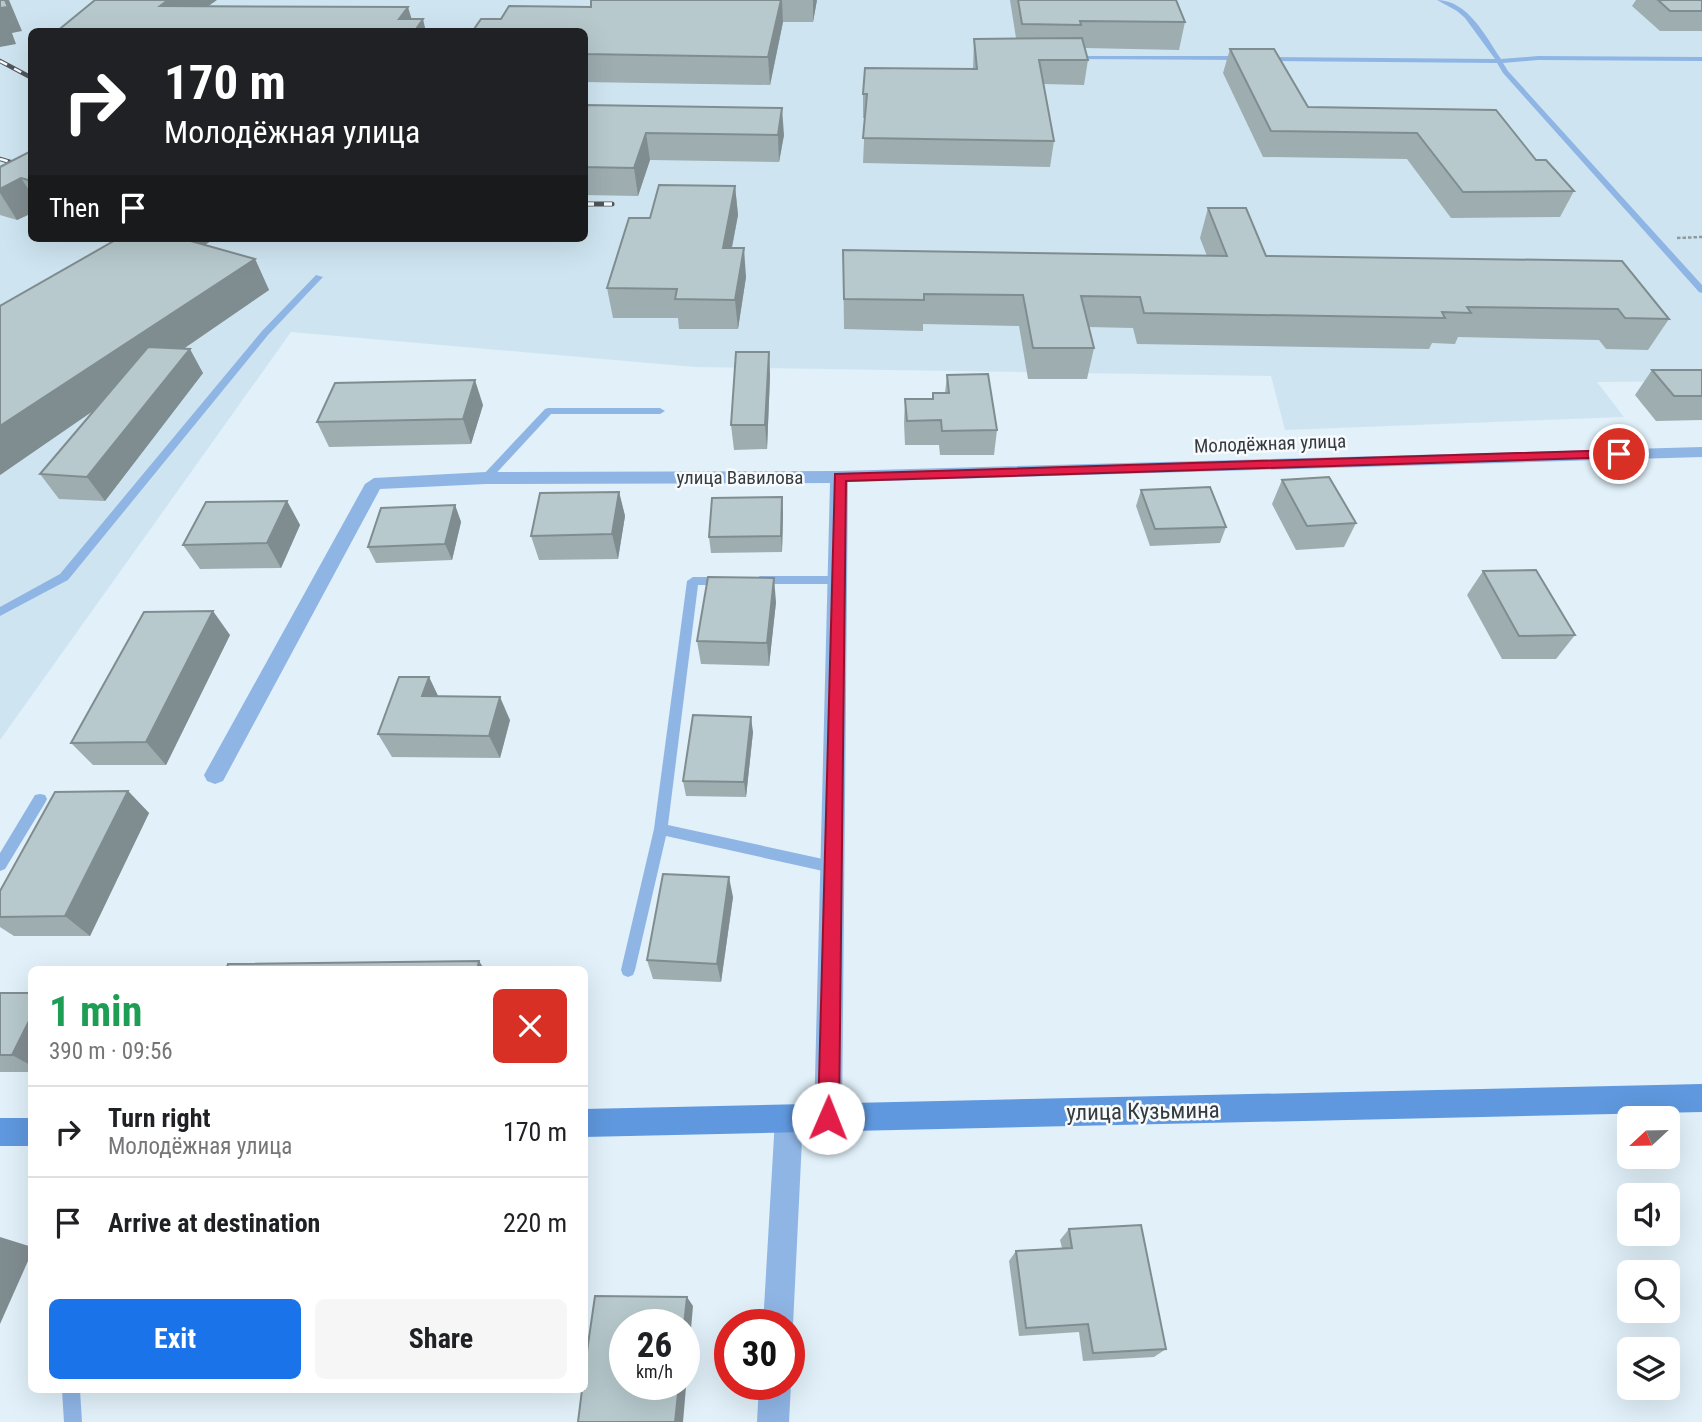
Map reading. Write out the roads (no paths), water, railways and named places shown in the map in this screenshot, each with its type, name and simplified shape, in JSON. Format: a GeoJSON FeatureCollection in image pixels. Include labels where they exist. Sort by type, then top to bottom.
{"type":"FeatureCollection","features":[{"type":"Feature","properties":{"kind":"main road","name":"улица Кузьмина"},"geometry":{"type":"LineString","coordinates":[[588,1123],[1702,1098]]}},
{"type":"Feature","properties":{"kind":"main road"},"geometry":{"type":"LineString","coordinates":[[0,1132],[28,1132]]}},
{"type":"Feature","properties":{"kind":"street","name":"Молодёжная улица"},"geometry":{"type":"LineString","coordinates":[[839,477],[1702,452]]}},
{"type":"Feature","properties":{"kind":"street","name":"улица Вавилова"},"geometry":{"type":"LineString","coordinates":[[215,775],[374,484],[486,478],[839,477]]}},
{"type":"Feature","properties":{"kind":"street"},"geometry":{"type":"LineString","coordinates":[[828,1118],[839,477]]}},
{"type":"Feature","properties":{"kind":"street"},"geometry":{"type":"LineString","coordinates":[[779,1309],[789,1119]]}},
{"type":"Feature","properties":{"kind":"street"},"geometry":{"type":"LineString","coordinates":[[773,1422],[774,1400]]}},
{"type":"Feature","properties":{"kind":"lane"},"geometry":{"type":"LineString","coordinates":[[1440,0],[1457,6],[1476,26],[1505,72],[1702,290]]}},
{"type":"Feature","properties":{"kind":"lane"},"geometry":{"type":"LineString","coordinates":[[1066,57],[1499,61],[1538,58],[1702,59]]}},
{"type":"Feature","properties":{"kind":"lane"},"geometry":{"type":"LineString","coordinates":[[0,612],[64,577],[265,333],[319,277]]}},
{"type":"Feature","properties":{"kind":"lane"},"geometry":{"type":"LineString","coordinates":[[486,478],[548,411],[660,411]]}},
{"type":"Feature","properties":{"kind":"lane"},"geometry":{"type":"LineString","coordinates":[[628,970],[661,829],[693,580],[838,580]]}},
{"type":"Feature","properties":{"kind":"lane"},"geometry":{"type":"LineString","coordinates":[[0,865],[40,799]]}},
{"type":"Feature","properties":{"kind":"lane"},"geometry":{"type":"LineString","coordinates":[[661,829],[832,867]]}},
{"type":"Feature","properties":{"kind":"lane"},"geometry":{"type":"LineString","coordinates":[[71,1393],[73,1422]]}},
{"type":"Feature","properties":{"kind":"railway"},"geometry":{"type":"LineString","coordinates":[[0,61],[28,76]]}},
{"type":"Feature","properties":{"kind":"railway"},"geometry":{"type":"LineString","coordinates":[[0,159],[28,167]]}},
{"type":"Feature","properties":{"kind":"railway"},"geometry":{"type":"LineString","coordinates":[[24,167],[28,168]]}},
{"type":"Feature","properties":{"kind":"railway"},"geometry":{"type":"LineString","coordinates":[[588,204],[612,204]]}}]}
